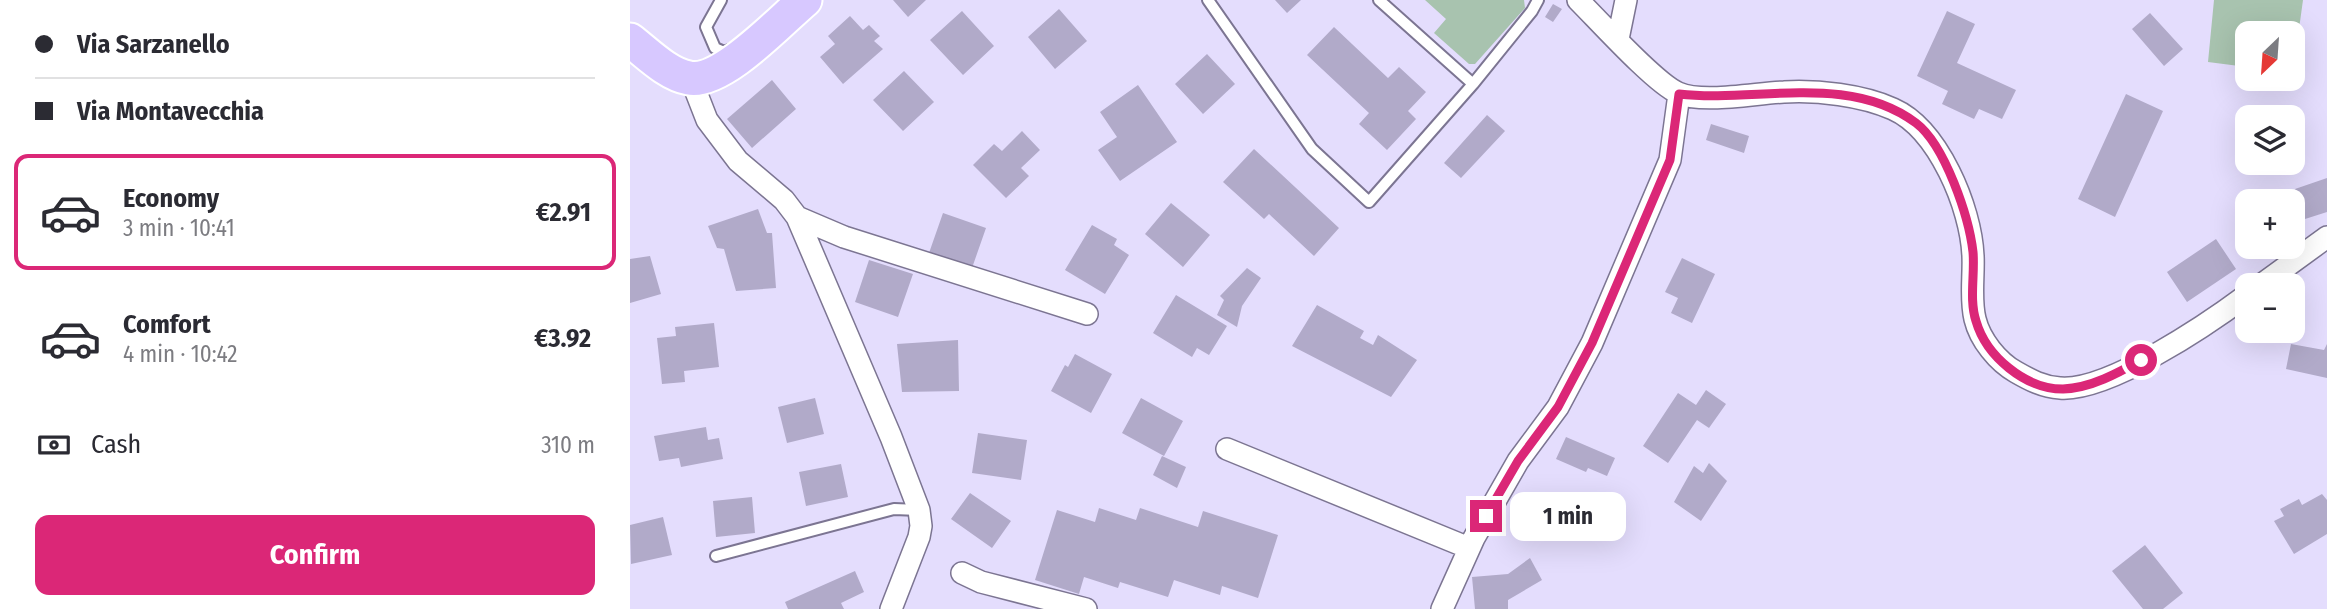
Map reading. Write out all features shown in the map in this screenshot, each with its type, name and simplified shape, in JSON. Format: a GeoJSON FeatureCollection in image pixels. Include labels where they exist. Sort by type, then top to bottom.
{"type":"FeatureCollection","features":[{"type":"Feature","properties":{"kind":"main road"},"geometry":{"type":"LineString","coordinates":[[630,40],[670,69],[691,79],[708,77],[738,58],[796,7]]}},
{"type":"Feature","properties":{"kind":"street"},"geometry":{"type":"LineString","coordinates":[[1618,39],[1626,0]]}},
{"type":"Feature","properties":{"kind":"street"},"geometry":{"type":"LineString","coordinates":[[1586,4],[1618,39],[1679,94],[1708,97],[1787,91],[1858,98],[1892,108],[1919,125],[1935,146],[1967,220],[1973,254],[1975,320],[1985,342],[2005,366],[2039,384],[2062,389],[2091,384],[2118,373],[2212,320],[2235,304]]}},
{"type":"Feature","properties":{"kind":"street"},"geometry":{"type":"LineString","coordinates":[[691,79],[707,120],[738,161],[784,200],[797,217],[891,437],[919,510],[922,526],[891,609]]}},
{"type":"Feature","properties":{"kind":"street"},"geometry":{"type":"LineString","coordinates":[[1442,609],[1469,548],[1518,461],[1558,407],[1598,331],[1670,160],[1679,94]]}},
{"type":"Feature","properties":{"kind":"street"},"geometry":{"type":"LineString","coordinates":[[797,217],[844,237],[1087,314]]}},
{"type":"Feature","properties":{"kind":"street"},"geometry":{"type":"LineString","coordinates":[[2278,273],[2327,237]]}},
{"type":"Feature","properties":{"kind":"street"},"geometry":{"type":"LineString","coordinates":[[1227,449],[1469,548]]}},
{"type":"Feature","properties":{"kind":"street"},"geometry":{"type":"LineString","coordinates":[[962,573],[981,582],[1086,609]]}},
{"type":"Feature","properties":{"kind":"lane"},"geometry":{"type":"LineString","coordinates":[[721,0],[706,27],[715,48],[724,52],[738,47],[772,17],[796,7]]}},
{"type":"Feature","properties":{"kind":"lane"},"geometry":{"type":"LineString","coordinates":[[1208,0],[1312,149],[1369,202],[1473,84],[1538,0]]}},
{"type":"Feature","properties":{"kind":"lane"},"geometry":{"type":"LineString","coordinates":[[1379,0],[1473,84]]}},
{"type":"Feature","properties":{"kind":"lane"},"geometry":{"type":"LineString","coordinates":[[716,556],[894,509],[919,510]]}},
{"type":"Feature","properties":{"kind":"green space"},"geometry":{"type":"Polygon","coordinates":[[[1425,0],[1524,0],[1525,8],[1475,64],[1469,64],[1434,33],[1446,19],[1425,0]]]}},
{"type":"Feature","properties":{"kind":"green space"},"geometry":{"type":"Polygon","coordinates":[[[2214,0],[2303,0],[2300,21],[2235,21],[2235,65],[2208,62],[2214,0]]]}},
{"type":"Feature","properties":{"kind":"building"},"geometry":{"type":"Polygon","coordinates":[[[893,0],[926,0],[908,17],[893,0]]]}},
{"type":"Feature","properties":{"kind":"building"},"geometry":{"type":"Polygon","coordinates":[[[1275,0],[1301,0],[1287,13],[1275,0]]]}},
{"type":"Feature","properties":{"kind":"building"},"geometry":{"type":"Polygon","coordinates":[[[1553,4],[1562,9],[1553,22],[1545,17],[1553,4]]]}},
{"type":"Feature","properties":{"kind":"building"},"geometry":{"type":"Polygon","coordinates":[[[1059,9],[1087,41],[1055,69],[1028,37],[1059,9]]]}},
{"type":"Feature","properties":{"kind":"building"},"geometry":{"type":"Polygon","coordinates":[[[962,11],[994,46],[963,75],[930,40],[962,11]]]}},
{"type":"Feature","properties":{"kind":"building"},"geometry":{"type":"Polygon","coordinates":[[[1947,11],[1975,24],[1957,63],[2016,90],[2002,119],[1979,109],[1974,119],[1942,104],[1948,91],[1917,76],[1947,11]]]}},
{"type":"Feature","properties":{"kind":"building"},"geometry":{"type":"Polygon","coordinates":[[[2150,13],[2183,49],[2164,66],[2132,29],[2150,13]]]}},
{"type":"Feature","properties":{"kind":"building"},"geometry":{"type":"Polygon","coordinates":[[[850,16],[863,30],[869,25],[880,36],[874,41],[883,49],[843,84],[820,57],[835,44],[828,36],[850,16]]]}},
{"type":"Feature","properties":{"kind":"building"},"geometry":{"type":"Polygon","coordinates":[[[1334,27],[1388,78],[1399,67],[1426,92],[1408,111],[1416,119],[1387,150],[1359,124],[1369,113],[1307,55],[1334,27]]]}},
{"type":"Feature","properties":{"kind":"building"},"geometry":{"type":"Polygon","coordinates":[[[1207,54],[1235,84],[1203,114],[1175,84],[1207,54]]]}},
{"type":"Feature","properties":{"kind":"building"},"geometry":{"type":"Polygon","coordinates":[[[904,71],[934,102],[903,131],[873,100],[904,71]]]}},
{"type":"Feature","properties":{"kind":"building"},"geometry":{"type":"Polygon","coordinates":[[[772,80],[796,109],[752,148],[727,119],[772,80]]]}},
{"type":"Feature","properties":{"kind":"building"},"geometry":{"type":"Polygon","coordinates":[[[1138,85],[1177,142],[1120,181],[1098,150],[1117,137],[1100,112],[1138,85]]]}},
{"type":"Feature","properties":{"kind":"building"},"geometry":{"type":"Polygon","coordinates":[[[2126,94],[2163,111],[2115,217],[2078,199],[2126,94]]]}},
{"type":"Feature","properties":{"kind":"building"},"geometry":{"type":"Polygon","coordinates":[[[1487,115],[1505,131],[1461,178],[1444,163],[1487,115]]]}},
{"type":"Feature","properties":{"kind":"building"},"geometry":{"type":"Polygon","coordinates":[[[1711,124],[1749,136],[1744,153],[1706,140],[1711,124]]]}},
{"type":"Feature","properties":{"kind":"building"},"geometry":{"type":"Polygon","coordinates":[[[1022,131],[1040,150],[1021,168],[1029,176],[1006,198],[973,165],[994,144],[1002,151],[1022,131]]]}},
{"type":"Feature","properties":{"kind":"building"},"geometry":{"type":"Polygon","coordinates":[[[1254,149],[1339,228],[1314,256],[1269,214],[1264,219],[1223,182],[1254,149]]]}},
{"type":"Feature","properties":{"kind":"building"},"geometry":{"type":"Polygon","coordinates":[[[2327,178],[2327,212],[2305,219],[2305,189],[2295,189],[2327,178]]]}},
{"type":"Feature","properties":{"kind":"building"},"geometry":{"type":"Polygon","coordinates":[[[1171,203],[1210,235],[1183,267],[1145,234],[1171,203]]]}},
{"type":"Feature","properties":{"kind":"building"},"geometry":{"type":"Polygon","coordinates":[[[758,209],[767,233],[772,233],[776,288],[736,291],[724,249],[717,248],[708,226],[758,209]]]}},
{"type":"Feature","properties":{"kind":"building"},"geometry":{"type":"Polygon","coordinates":[[[943,213],[986,228],[972,268],[929,253],[943,213]]]}},
{"type":"Feature","properties":{"kind":"building"},"geometry":{"type":"Polygon","coordinates":[[[1092,225],[1117,239],[1114,245],[1129,255],[1105,294],[1065,270],[1092,225]]]}},
{"type":"Feature","properties":{"kind":"building"},"geometry":{"type":"Polygon","coordinates":[[[2216,239],[2236,269],[2187,302],[2167,272],[2216,239]]]}},
{"type":"Feature","properties":{"kind":"building"},"geometry":{"type":"Polygon","coordinates":[[[650,256],[661,294],[630,303],[630,259],[650,256]]]}},
{"type":"Feature","properties":{"kind":"building"},"geometry":{"type":"Polygon","coordinates":[[[1682,258],[1715,274],[1692,323],[1671,313],[1678,298],[1665,292],[1682,258]]]}},
{"type":"Feature","properties":{"kind":"building"},"geometry":{"type":"Polygon","coordinates":[[[869,260],[913,274],[898,317],[855,302],[869,260]]]}},
{"type":"Feature","properties":{"kind":"building"},"geometry":{"type":"Polygon","coordinates":[[[1247,268],[1261,278],[1242,306],[1237,327],[1217,315],[1224,300],[1220,296],[1247,268]]]}},
{"type":"Feature","properties":{"kind":"building"},"geometry":{"type":"Polygon","coordinates":[[[1176,295],[1227,326],[1209,355],[1197,348],[1192,357],[1153,333],[1176,295]]]}},
{"type":"Feature","properties":{"kind":"building"},"geometry":{"type":"Polygon","coordinates":[[[1317,305],[1364,331],[1360,338],[1373,345],[1378,335],[1417,360],[1391,397],[1292,346],[1317,305]]]}},
{"type":"Feature","properties":{"kind":"building"},"geometry":{"type":"Polygon","coordinates":[[[714,323],[719,367],[684,371],[685,382],[662,384],[657,338],[676,336],[675,327],[714,323]]]}},
{"type":"Feature","properties":{"kind":"building"},"geometry":{"type":"Polygon","coordinates":[[[958,340],[959,391],[902,392],[897,344],[958,340]]]}},
{"type":"Feature","properties":{"kind":"building"},"geometry":{"type":"Polygon","coordinates":[[[2291,344],[2324,350],[2327,344],[2327,378],[2286,369],[2291,344]]]}},
{"type":"Feature","properties":{"kind":"building"},"geometry":{"type":"Polygon","coordinates":[[[1075,354],[1112,374],[1091,413],[1051,391],[1065,365],[1068,367],[1075,354]]]}},
{"type":"Feature","properties":{"kind":"building"},"geometry":{"type":"Polygon","coordinates":[[[1706,390],[1726,404],[1709,428],[1697,420],[1668,463],[1643,446],[1678,393],[1696,405],[1706,390]]]}},
{"type":"Feature","properties":{"kind":"building"},"geometry":{"type":"Polygon","coordinates":[[[815,398],[824,434],[787,443],[778,407],[815,398]]]}},
{"type":"Feature","properties":{"kind":"building"},"geometry":{"type":"Polygon","coordinates":[[[1141,398],[1183,421],[1164,456],[1122,433],[1141,398]]]}},
{"type":"Feature","properties":{"kind":"building"},"geometry":{"type":"Polygon","coordinates":[[[706,427],[708,440],[719,438],[723,459],[681,467],[679,458],[659,461],[654,436],[706,427]]]}},
{"type":"Feature","properties":{"kind":"building"},"geometry":{"type":"Polygon","coordinates":[[[978,433],[1027,440],[1021,480],[972,473],[978,433]]]}},
{"type":"Feature","properties":{"kind":"building"},"geometry":{"type":"Polygon","coordinates":[[[1566,437],[1615,458],[1607,476],[1588,468],[1586,472],[1556,459],[1566,437]]]}},
{"type":"Feature","properties":{"kind":"building"},"geometry":{"type":"Polygon","coordinates":[[[1162,456],[1186,467],[1177,488],[1153,475],[1162,456]]]}},
{"type":"Feature","properties":{"kind":"building"},"geometry":{"type":"Polygon","coordinates":[[[1709,463],[1727,481],[1701,521],[1674,502],[1694,466],[1703,473],[1709,463]]]}},
{"type":"Feature","properties":{"kind":"building"},"geometry":{"type":"Polygon","coordinates":[[[841,464],[848,497],[806,506],[799,472],[841,464]]]}},
{"type":"Feature","properties":{"kind":"building"},"geometry":{"type":"Polygon","coordinates":[[[970,493],[1011,521],[992,548],[951,519],[970,493]]]}},
{"type":"Feature","properties":{"kind":"building"},"geometry":{"type":"Polygon","coordinates":[[[2322,494],[2327,500],[2327,534],[2294,554],[2274,521],[2284,516],[2280,509],[2299,499],[2302,505],[2322,494]]]}},
{"type":"Feature","properties":{"kind":"building"},"geometry":{"type":"Polygon","coordinates":[[[752,497],[755,533],[716,537],[713,501],[752,497]]]}},
{"type":"Feature","properties":{"kind":"building"},"geometry":{"type":"Polygon","coordinates":[[[1099,508],[1136,520],[1140,508],[1198,527],[1203,511],[1278,535],[1258,598],[1222,586],[1220,595],[1174,580],[1168,597],[1120,582],[1118,588],[1084,577],[1079,594],[1035,580],[1057,510],[1095,522],[1099,508]]]}},
{"type":"Feature","properties":{"kind":"building"},"geometry":{"type":"Polygon","coordinates":[[[663,517],[672,555],[631,564],[630,525],[663,517]]]}},
{"type":"Feature","properties":{"kind":"building"},"geometry":{"type":"Polygon","coordinates":[[[2145,545],[2183,593],[2163,609],[2143,609],[2112,571],[2145,545]]]}},
{"type":"Feature","properties":{"kind":"building"},"geometry":{"type":"Polygon","coordinates":[[[1530,558],[1542,580],[1508,600],[1508,609],[1475,609],[1472,577],[1508,574],[1530,558]]]}},
{"type":"Feature","properties":{"kind":"building"},"geometry":{"type":"Polygon","coordinates":[[[855,571],[864,592],[841,603],[844,609],[788,609],[785,602],[855,571]]]}},
{"type":"Feature","properties":{"kind":"route"},"geometry":{"type":"LineString","coordinates":[[1486,516],[1518,461],[1558,407],[1619,284],[1670,160],[1679,94],[1708,97],[1787,91],[1858,98],[1892,108],[1919,125],[1935,146],[1954,186],[1967,220],[1973,254],[1975,320],[1985,342],[2005,366],[2039,384],[2062,389],[2091,384],[2141,360]]}}]}
